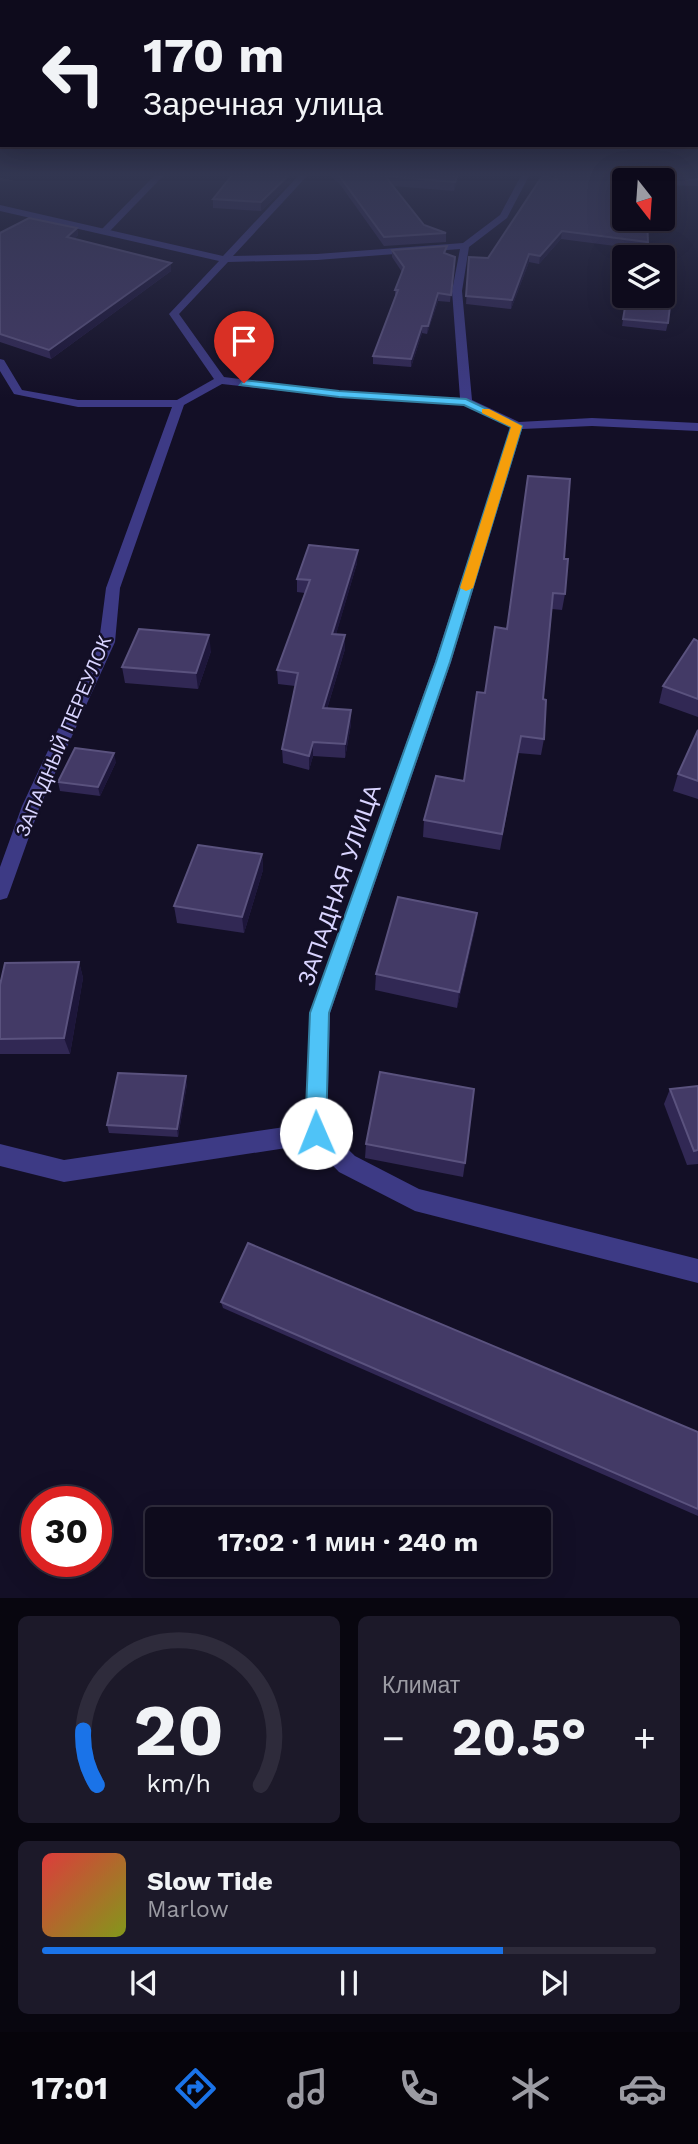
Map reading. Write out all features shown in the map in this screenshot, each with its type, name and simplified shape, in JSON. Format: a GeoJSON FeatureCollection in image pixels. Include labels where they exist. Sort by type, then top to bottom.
{"type":"FeatureCollection","features":[{"type":"Feature","properties":{"kind":"street"},"geometry":{"type":"LineString","coordinates":[[179,249],[224,259],[317,257],[430,249]]}},
{"type":"Feature","properties":{"kind":"street"},"geometry":{"type":"LineString","coordinates":[[220,380],[174,314],[234,249]]}},
{"type":"Feature","properties":{"kind":"street"},"geometry":{"type":"LineString","coordinates":[[465,249],[457,291],[466,402]]}},
{"type":"Feature","properties":{"kind":"street"},"geometry":{"type":"LineString","coordinates":[[0,362],[18,392],[43,400],[80,405],[178,403],[220,380],[339,394],[466,402],[517,426],[592,422],[698,427]]}},
{"type":"Feature","properties":{"kind":"street","name":"ЗАПАДНЫЙ ПЕРЕУЛОК"},"geometry":{"type":"LineString","coordinates":[[0,893],[31,806],[107,642],[113,588],[178,403]]}},
{"type":"Feature","properties":{"kind":"street","name":"ЗАПАДНАЯ УЛИЦА"},"geometry":{"type":"LineString","coordinates":[[316,1133],[320,1013],[443,662],[517,426]]}},
{"type":"Feature","properties":{"kind":"street"},"geometry":{"type":"LineString","coordinates":[[0,1155],[64,1171],[316,1133],[347,1164],[415,1200],[698,1271]]}},
{"type":"Feature","properties":{"kind":"building"},"geometry":{"type":"Polygon","coordinates":[[[0,249],[113,249],[171,263],[49,350],[0,334],[0,249]]]}},
{"type":"Feature","properties":{"kind":"building"},"geometry":{"type":"Polygon","coordinates":[[[446,249],[444,253],[455,257],[451,295],[438,293],[428,326],[422,326],[411,359],[373,356],[404,267],[392,250],[446,249]]]}},
{"type":"Feature","properties":{"kind":"building"},"geometry":{"type":"Polygon","coordinates":[[[494,249],[547,249],[540,256],[529,254],[512,300],[466,296],[469,257],[488,258],[494,249]]]}},
{"type":"Feature","properties":{"kind":"building"},"geometry":{"type":"Polygon","coordinates":[[[625,308],[670,308],[668,323],[623,319],[625,308]]]}},
{"type":"Feature","properties":{"kind":"building"},"geometry":{"type":"Polygon","coordinates":[[[528,476],[570,479],[564,559],[568,559],[565,594],[553,593],[543,699],[546,700],[544,739],[521,736],[502,834],[424,820],[436,776],[464,781],[477,692],[485,693],[495,627],[507,629],[528,476]]]}},
{"type":"Feature","properties":{"kind":"building"},"geometry":{"type":"Polygon","coordinates":[[[309,545],[358,550],[332,634],[345,635],[323,708],[351,710],[345,744],[313,742],[309,756],[282,749],[298,673],[277,670],[310,580],[297,579],[309,545]]]}},
{"type":"Feature","properties":{"kind":"building"},"geometry":{"type":"Polygon","coordinates":[[[139,629],[209,635],[196,673],[122,667],[139,629]]]}},
{"type":"Feature","properties":{"kind":"building"},"geometry":{"type":"Polygon","coordinates":[[[694,639],[698,641],[698,699],[663,686],[694,639]]]}},
{"type":"Feature","properties":{"kind":"building"},"geometry":{"type":"Polygon","coordinates":[[[698,730],[698,781],[678,774],[698,730]]]}},
{"type":"Feature","properties":{"kind":"building"},"geometry":{"type":"Polygon","coordinates":[[[75,748],[114,753],[98,787],[58,782],[75,748]]]}},
{"type":"Feature","properties":{"kind":"building"},"geometry":{"type":"Polygon","coordinates":[[[198,845],[262,854],[242,917],[174,906],[198,845]]]}},
{"type":"Feature","properties":{"kind":"building"},"geometry":{"type":"Polygon","coordinates":[[[398,897],[477,913],[459,992],[376,974],[398,897]]]}},
{"type":"Feature","properties":{"kind":"building"},"geometry":{"type":"Polygon","coordinates":[[[79,962],[64,1038],[0,1039],[0,985],[5,963],[79,962]]]}},
{"type":"Feature","properties":{"kind":"building"},"geometry":{"type":"Polygon","coordinates":[[[380,1072],[474,1089],[465,1163],[366,1144],[380,1072]]]}},
{"type":"Feature","properties":{"kind":"building"},"geometry":{"type":"Polygon","coordinates":[[[118,1073],[186,1076],[177,1129],[107,1125],[118,1073]]]}},
{"type":"Feature","properties":{"kind":"building"},"geometry":{"type":"Polygon","coordinates":[[[698,1086],[698,1150],[694,1151],[670,1089],[698,1086]]]}},
{"type":"Feature","properties":{"kind":"building"},"geometry":{"type":"Polygon","coordinates":[[[248,1243],[698,1432],[698,1509],[221,1302],[248,1243]]]}},
{"type":"Feature","properties":{"kind":"slow traffic"},"geometry":{"type":"LineString","coordinates":[[466,588],[517,426],[486,411]]}},
{"type":"Feature","properties":{"kind":"route"},"geometry":{"type":"LineString","coordinates":[[244,383],[339,394],[466,402],[517,426],[443,662],[320,1013],[315,1086],[316,1133]]}}]}
